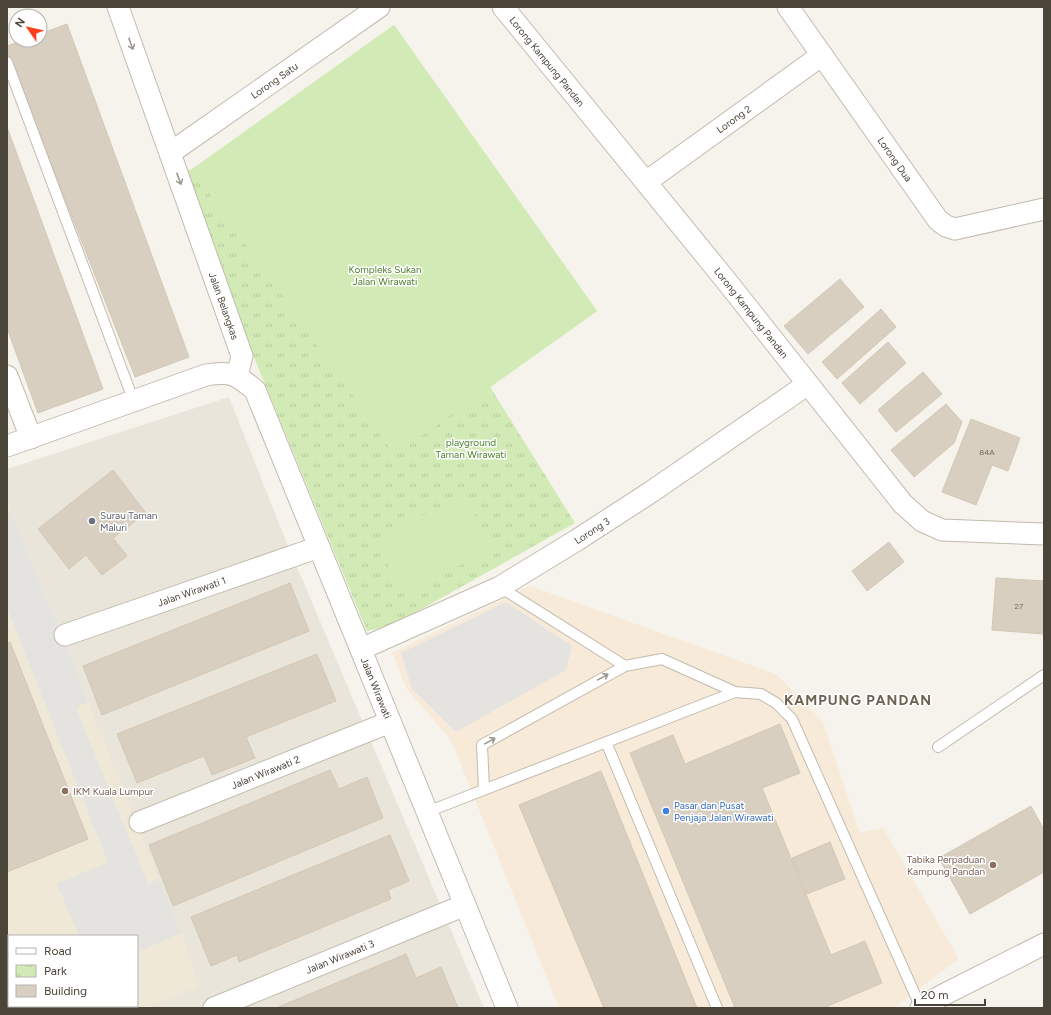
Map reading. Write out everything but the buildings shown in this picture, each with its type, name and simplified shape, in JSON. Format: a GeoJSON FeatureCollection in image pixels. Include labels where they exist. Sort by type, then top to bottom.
{"type":"FeatureCollection","features":[{"type":"Feature","properties":{"kind":"street","name":"Jalan Belangkas"},"geometry":{"type":"LineString","coordinates":[[118,7],[242,356],[237,376]]}},
{"type":"Feature","properties":{"kind":"street","name":"Lorong Satu"},"geometry":{"type":"LineString","coordinates":[[170,153],[379,7]]}},
{"type":"Feature","properties":{"kind":"street","name":"Lorong Kampung Pandan"},"geometry":{"type":"LineString","coordinates":[[503,7],[646,182],[903,504],[922,521],[942,530],[1044,534]]}},
{"type":"Feature","properties":{"kind":"street","name":"Lorong Dua"},"geometry":{"type":"LineString","coordinates":[[788,7],[938,220],[946,226],[955,229],[1044,209]]}},
{"type":"Feature","properties":{"kind":"street","name":"Lorong 2"},"geometry":{"type":"LineString","coordinates":[[646,182],[822,54]]}},
{"type":"Feature","properties":{"kind":"street"},"geometry":{"type":"LineString","coordinates":[[7,446],[134,402],[206,375],[222,372],[237,376]]}},
{"type":"Feature","properties":{"kind":"street"},"geometry":{"type":"LineString","coordinates":[[7,376],[31,438]]}},
{"type":"Feature","properties":{"kind":"street","name":"Jalan Wirawati"},"geometry":{"type":"LineString","coordinates":[[237,376],[255,390],[507,1008]]}},
{"type":"Feature","properties":{"kind":"street","name":"Lorong 3"},"geometry":{"type":"LineString","coordinates":[[361,650],[500,587],[637,501],[808,384]]}},
{"type":"Feature","properties":{"kind":"street","name":"Jalan Wirawati 1"},"geometry":{"type":"LineString","coordinates":[[65,635],[319,547]]}},
{"type":"Feature","properties":{"kind":"street","name":"Jalan Wirawati 2"},"geometry":{"type":"LineString","coordinates":[[140,822],[390,722]]}},
{"type":"Feature","properties":{"kind":"street","name":"Jalan Wirawati 3"},"geometry":{"type":"LineString","coordinates":[[214,1008],[465,905]]}},
{"type":"Feature","properties":{"kind":"street"},"geometry":{"type":"LineString","coordinates":[[921,1008],[943,995],[1044,944]]}},
{"type":"Feature","properties":{"kind":"lane"},"geometry":{"type":"LineString","coordinates":[[7,62],[134,402]]}},
{"type":"Feature","properties":{"kind":"lane"},"geometry":{"type":"LineString","coordinates":[[500,587],[625,666]]}},
{"type":"Feature","properties":{"kind":"lane"},"geometry":{"type":"LineString","coordinates":[[484,789],[482,745],[625,666],[662,659],[736,692],[761,694],[776,704],[792,719],[921,1008]]}},
{"type":"Feature","properties":{"kind":"lane"},"geometry":{"type":"LineString","coordinates":[[938,747],[1044,675]]}},
{"type":"Feature","properties":{"kind":"lane"},"geometry":{"type":"LineString","coordinates":[[427,812],[736,692]]}},
{"type":"Feature","properties":{"kind":"lane"},"geometry":{"type":"LineString","coordinates":[[606,742],[716,1008]]}},
{"type":"Feature","properties":{"kind":"shaded area"},"geometry":{"type":"Polygon","coordinates":[[[229,397],[286,541],[484,1008],[7,1008],[7,469],[229,397]]]}},
{"type":"Feature","properties":{"kind":"shaded area","name":"IKM Kuala Lumpur"},"geometry":{"type":"Polygon","coordinates":[[[7,501],[181,933],[199,986],[148,1008],[7,1008],[7,501]]]}},
{"type":"Feature","properties":{"kind":"shaded area"},"geometry":{"type":"Polygon","coordinates":[[[11,512],[88,702],[76,708],[148,884],[159,879],[181,933],[138,952],[138,935],[79,935],[57,884],[108,862],[7,608],[7,513],[11,512]]]}},
{"type":"Feature","properties":{"kind":"shaded area","name":"Pasar dan Pusat Penjaja Jalan Wirawati"},"geometry":{"type":"Polygon","coordinates":[[[530,586],[776,674],[823,722],[860,833],[883,828],[959,959],[893,1008],[559,1008],[451,740],[407,689],[392,653],[530,586]]]}},
{"type":"Feature","properties":{"kind":"shaded area"},"geometry":{"type":"Polygon","coordinates":[[[506,602],[572,646],[566,670],[456,732],[412,689],[401,653],[506,602]]]}},
{"type":"Feature","properties":{"kind":"green space","name":"Kompleks Sukan Jalan Wirawati"},"geometry":{"type":"Polygon","coordinates":[[[394,25],[597,311],[490,387],[575,523],[393,625],[367,631],[248,343],[184,172],[193,169],[394,25]]]}},
{"type":"Feature","properties":{"kind":"green space","name":"Kompleks Sukan Jalan Wirawati"},"geometry":{"type":"Polygon","coordinates":[[[394,25],[597,311],[395,455],[192,169],[394,25]]]}},
{"type":"Feature","properties":{"kind":"green space"},"geometry":{"type":"Polygon","coordinates":[[[465,494],[491,549],[402,595],[376,538],[465,494]]]}},
{"type":"Feature","properties":{"kind":"place","name":"Surau Taman Maluri"},"geometry":{"type":"Point","coordinates":[92,521]}},
{"type":"Feature","properties":{"kind":"place","name":"IKM Kuala Lumpur"},"geometry":{"type":"Point","coordinates":[65,791]}},
{"type":"Feature","properties":{"kind":"place","name":"Pasar dan Pusat Penjaja Jalan Wirawati"},"geometry":{"type":"Point","coordinates":[666,811]}},
{"type":"Feature","properties":{"kind":"place","name":"Tabika Perpaduan Kampung Pandan"},"geometry":{"type":"Point","coordinates":[993,865]}},
{"type":"Feature","properties":{"kind":"district","name":"KAMPUNG PANDAN"},"geometry":{"type":"Point","coordinates":[858,700]}},
{"type":"Feature","properties":{"kind":"park label","name":"playground Taman Wirawati"},"geometry":{"type":"Point","coordinates":[471,448]}}]}
